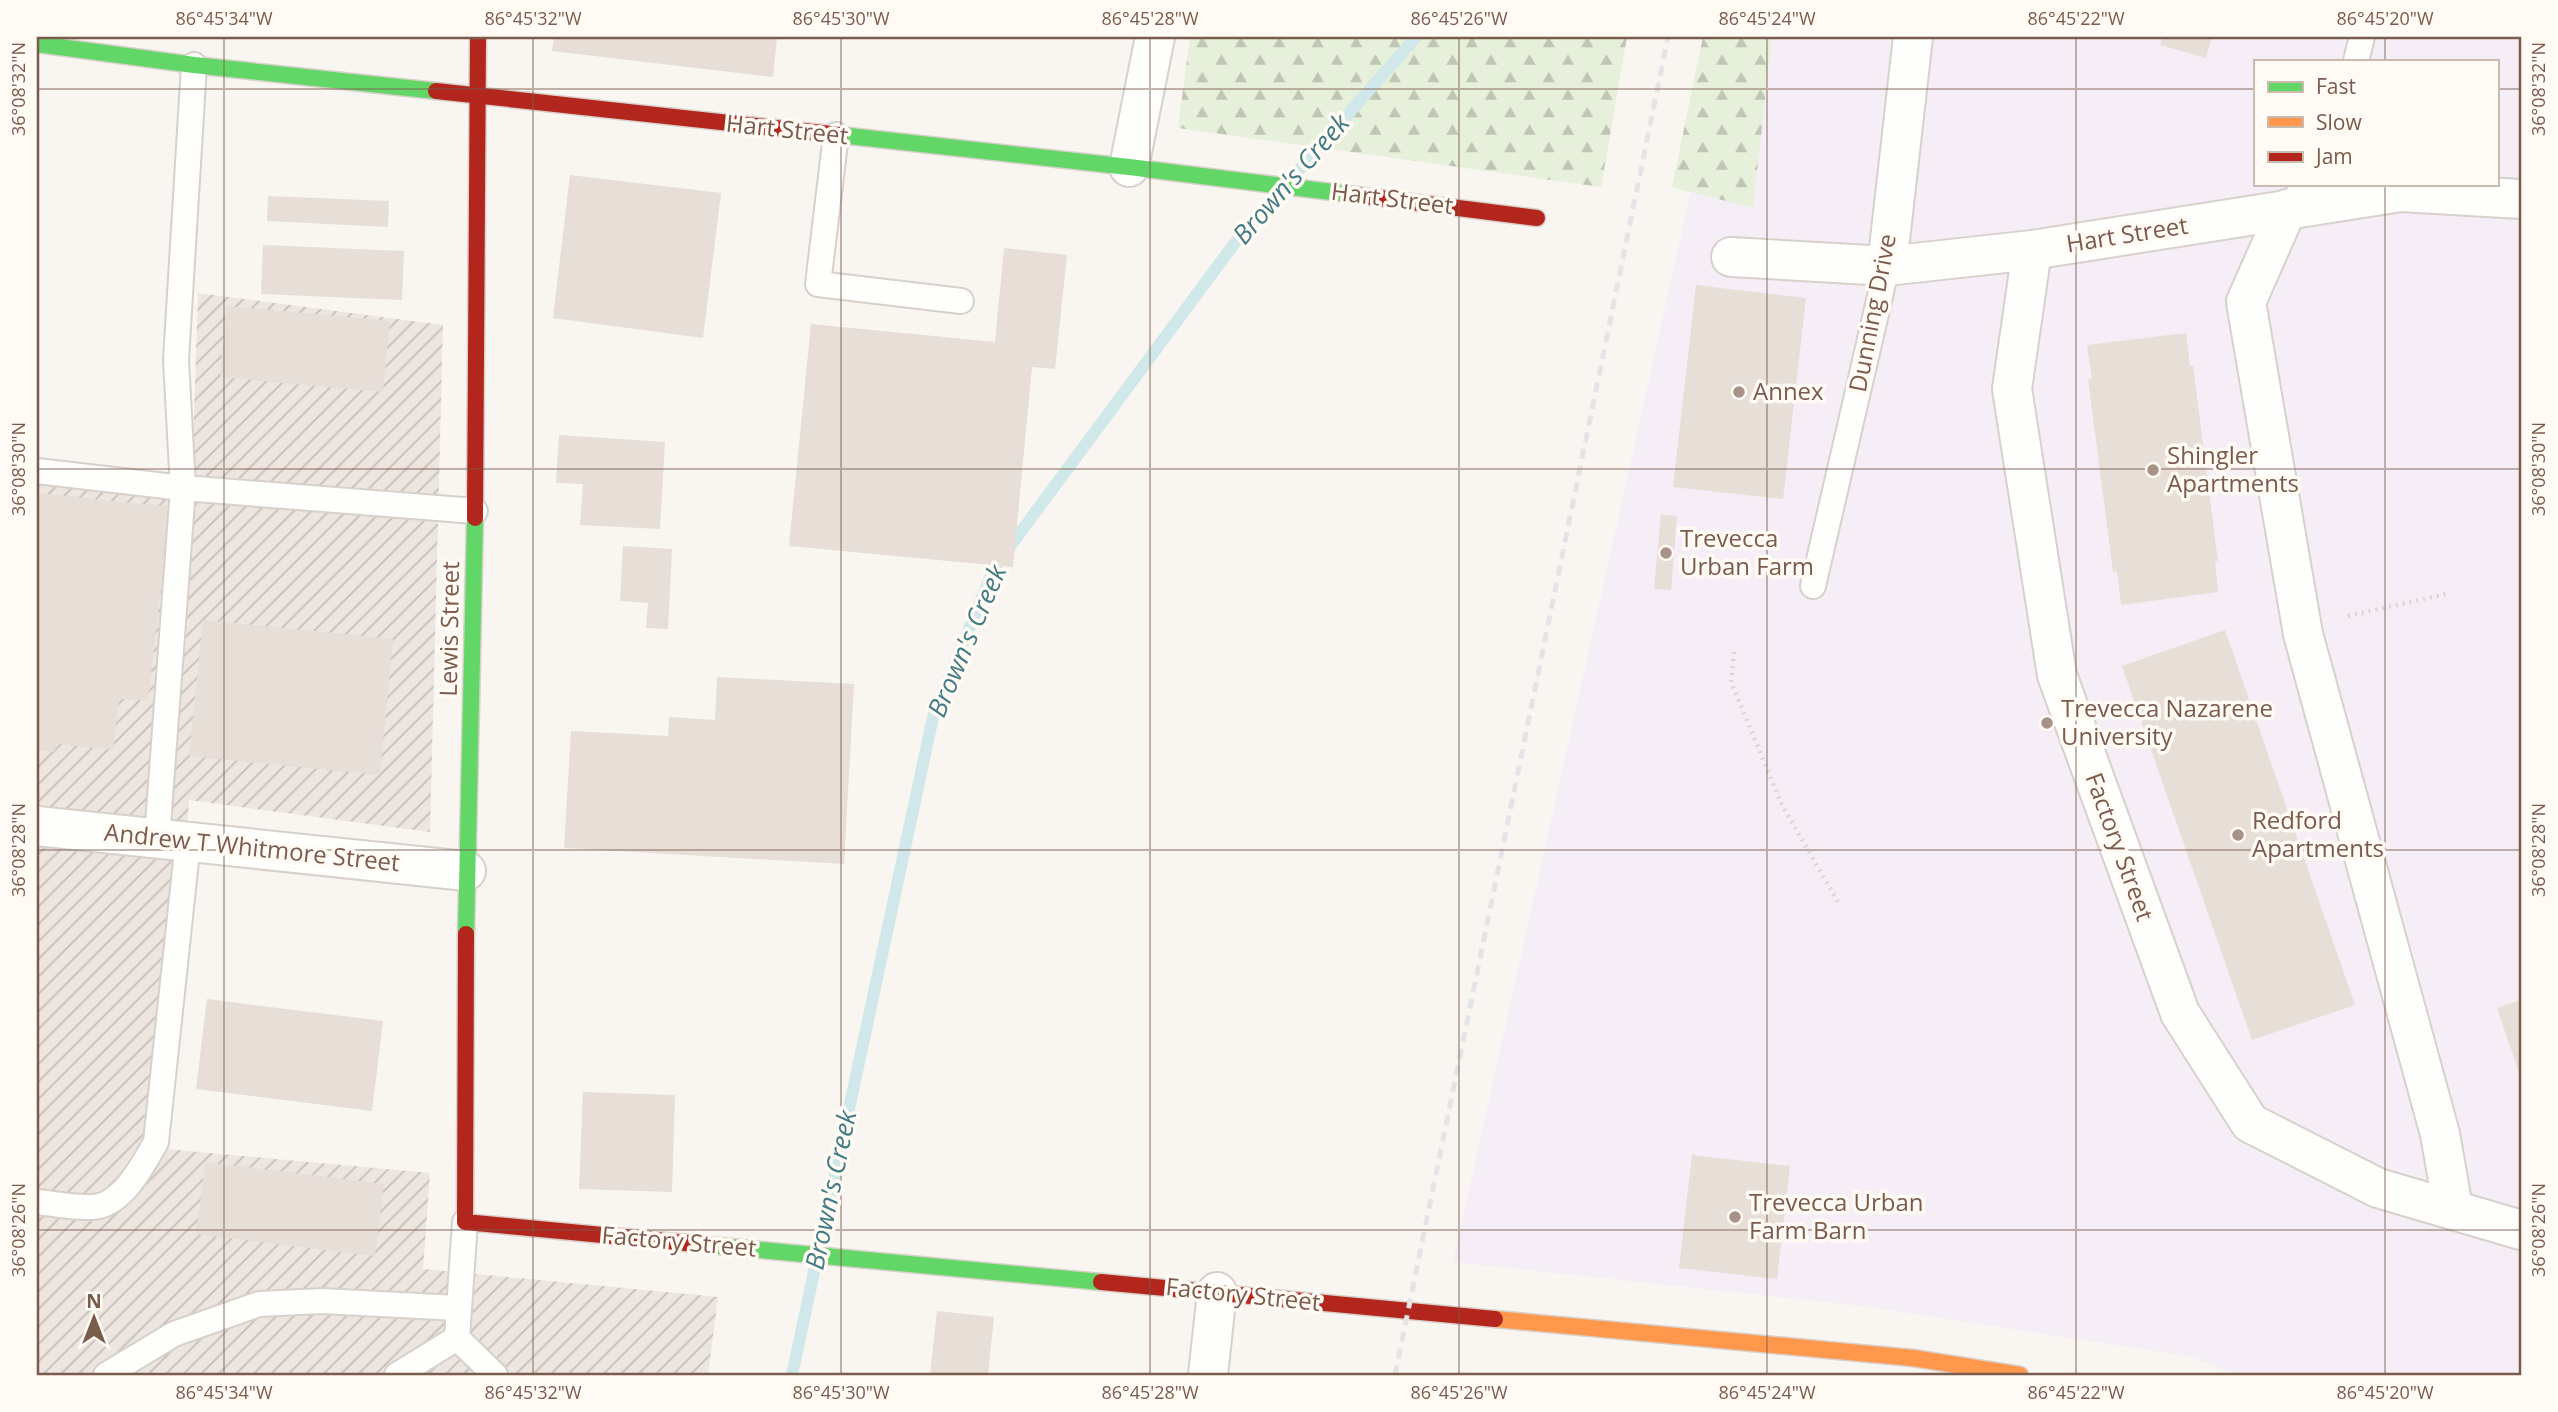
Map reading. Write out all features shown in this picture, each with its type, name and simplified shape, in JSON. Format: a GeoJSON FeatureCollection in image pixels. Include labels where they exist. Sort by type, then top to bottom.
{"type":"FeatureCollection","features":[{"type":"Feature","properties":{"kind":"street","name":"Lewis Street"},"geometry":{"type":"LineString","coordinates":[[465,1222],[466,870],[475,511],[478,37]]}},
{"type":"Feature","properties":{"kind":"street"},"geometry":{"type":"LineString","coordinates":[[1129,167],[1155,37]]}},
{"type":"Feature","properties":{"kind":"street","name":"Dunning Drive"},"geometry":{"type":"LineString","coordinates":[[1887,266],[1913,37]]}},
{"type":"Feature","properties":{"kind":"street","name":"Hart Street"},"geometry":{"type":"LineString","coordinates":[[37,44],[194,65],[1129,167],[1537,218]]}},
{"type":"Feature","properties":{"kind":"street","name":"Hart Street"},"geometry":{"type":"LineString","coordinates":[[1731,257],[1887,266],[2032,250],[2296,197],[2401,192],[2521,199]]}},
{"type":"Feature","properties":{"kind":"street"},"geometry":{"type":"LineString","coordinates":[[2296,197],[2246,302],[2303,634],[2440,1134],[2454,1208]]}},
{"type":"Feature","properties":{"kind":"street","name":"Factory Street"},"geometry":{"type":"LineString","coordinates":[[2032,250],[2012,389],[2057,675],[2180,1013],[2250,1123],[2378,1188],[2454,1208],[2521,1230]]}},
{"type":"Feature","properties":{"kind":"street","name":"Andrew T Whitmore Street"},"geometry":{"type":"LineString","coordinates":[[37,826],[466,870]]}},
{"type":"Feature","properties":{"kind":"street","name":"Factory Street"},"geometry":{"type":"LineString","coordinates":[[465,1222],[1913,1358],[2020,1375]]}},
{"type":"Feature","properties":{"kind":"street"},"geometry":{"type":"LineString","coordinates":[[1208,1375],[1217,1293]]}},
{"type":"Feature","properties":{"kind":"lane"},"geometry":{"type":"LineString","coordinates":[[2356,60],[2362,37]]}},
{"type":"Feature","properties":{"kind":"lane"},"geometry":{"type":"LineString","coordinates":[[37,1202],[95,1208],[115,1198],[138,1175],[156,1142],[173,840],[183,488],[176,360],[194,65]]}},
{"type":"Feature","properties":{"kind":"lane"},"geometry":{"type":"LineString","coordinates":[[836,135],[818,284],[961,300]]}},
{"type":"Feature","properties":{"kind":"lane","name":"Dunning Drive"},"geometry":{"type":"LineString","coordinates":[[1813,586],[1887,266]]}},
{"type":"Feature","properties":{"kind":"lane"},"geometry":{"type":"LineString","coordinates":[[37,471],[183,488],[475,511]]}},
{"type":"Feature","properties":{"kind":"lane"},"geometry":{"type":"LineString","coordinates":[[465,1222],[457,1338],[495,1375]]}},
{"type":"Feature","properties":{"kind":"lane"},"geometry":{"type":"LineString","coordinates":[[106,1375],[174,1334],[259,1304],[322,1301],[458,1308]]}},
{"type":"Feature","properties":{"kind":"lane"},"geometry":{"type":"LineString","coordinates":[[397,1375],[457,1338]]}},
{"type":"Feature","properties":{"kind":"path"},"geometry":{"type":"LineString","coordinates":[[2348,616],[2446,594]]}},
{"type":"Feature","properties":{"kind":"path"},"geometry":{"type":"LineString","coordinates":[[1734,652],[1731,682],[1771,781],[1838,902]]}},
{"type":"Feature","properties":{"kind":"shaded area","name":"Trevecca Nazarene University"},"geometry":{"type":"Polygon","coordinates":[[[1725,37],[2521,37],[2521,1375],[2240,1375],[2187,1356],[1862,1306],[1453,1262],[1725,37]]]}},
{"type":"Feature","properties":{"kind":"shaded area"},"geometry":{"type":"Polygon","coordinates":[[[198,293],[443,325],[430,832],[189,800],[166,1149],[430,1173],[423,1269],[718,1297],[708,1375],[37,1375],[37,484],[191,501],[198,293]]]}},
{"type":"Feature","properties":{"kind":"green space"},"geometry":{"type":"Polygon","coordinates":[[[1190,37],[1627,37],[1601,187],[1178,128],[1190,37]]]}},
{"type":"Feature","properties":{"kind":"green space"},"geometry":{"type":"Polygon","coordinates":[[[1703,37],[1772,37],[1753,208],[1672,187],[1703,37]]]}},
{"type":"Feature","properties":{"kind":"building"},"geometry":{"type":"Polygon","coordinates":[[[554,37],[777,37],[773,77],[552,51],[554,37]]]}},
{"type":"Feature","properties":{"kind":"building"},"geometry":{"type":"Polygon","coordinates":[[[2163,37],[2212,37],[2206,58],[2160,45],[2163,37]]]}},
{"type":"Feature","properties":{"kind":"building"},"geometry":{"type":"Polygon","coordinates":[[[570,175],[721,193],[703,338],[553,318],[570,175]]]}},
{"type":"Feature","properties":{"kind":"building"},"geometry":{"type":"Polygon","coordinates":[[[268,196],[389,201],[388,227],[267,221],[268,196]]]}},
{"type":"Feature","properties":{"kind":"building"},"geometry":{"type":"Polygon","coordinates":[[[263,245],[404,251],[402,300],[261,294],[263,245]]]}},
{"type":"Feature","properties":{"kind":"building"},"geometry":{"type":"Polygon","coordinates":[[[1004,248],[1067,255],[1055,369],[1032,367],[1013,567],[789,546],[811,324],[995,342],[1004,248]]]}},
{"type":"Feature","properties":{"kind":"building","name":"Annex"},"geometry":{"type":"Polygon","coordinates":[[[1696,285],[1806,298],[1783,499],[1673,487],[1696,285]]]}},
{"type":"Feature","properties":{"kind":"building"},"geometry":{"type":"Polygon","coordinates":[[[226,306],[390,321],[383,392],[220,377],[226,306]]]}},
{"type":"Feature","properties":{"kind":"building","name":"Shingler Apartments"},"geometry":{"type":"Polygon","coordinates":[[[2186,333],[2190,366],[2193,366],[2218,561],[2215,561],[2218,592],[2121,605],[2117,571],[2113,572],[2088,379],[2092,379],[2087,345],[2186,333]]]}},
{"type":"Feature","properties":{"kind":"building"},"geometry":{"type":"Polygon","coordinates":[[[559,435],[665,442],[660,529],[580,525],[583,484],[556,483],[559,435]]]}},
{"type":"Feature","properties":{"kind":"building"},"geometry":{"type":"Polygon","coordinates":[[[37,493],[170,507],[148,701],[119,699],[113,750],[57,744],[54,752],[37,750],[37,493]]]}},
{"type":"Feature","properties":{"kind":"building","name":"Trevecca Urban Farm"},"geometry":{"type":"Polygon","coordinates":[[[1661,515],[1677,516],[1671,590],[1654,589],[1661,515]]]}},
{"type":"Feature","properties":{"kind":"building"},"geometry":{"type":"Polygon","coordinates":[[[623,546],[672,549],[668,629],[646,628],[648,603],[620,601],[623,546]]]}},
{"type":"Feature","properties":{"kind":"building"},"geometry":{"type":"Polygon","coordinates":[[[203,620],[393,639],[380,775],[189,756],[203,620]]]}},
{"type":"Feature","properties":{"kind":"building","name":"Redford Apartments"},"geometry":{"type":"Polygon","coordinates":[[[2225,630],[2355,1005],[2252,1040],[2122,666],[2225,630]]]}},
{"type":"Feature","properties":{"kind":"building"},"geometry":{"type":"Polygon","coordinates":[[[717,677],[854,684],[844,864],[564,848],[571,731],[668,736],[669,717],[715,720],[717,677]]]}},
{"type":"Feature","properties":{"kind":"building"},"geometry":{"type":"Polygon","coordinates":[[[207,999],[383,1021],[372,1111],[196,1089],[207,999]]]}},
{"type":"Feature","properties":{"kind":"building"},"geometry":{"type":"Polygon","coordinates":[[[2521,1000],[2521,1079],[2497,1008],[2521,1000]]]}},
{"type":"Feature","properties":{"kind":"building"},"geometry":{"type":"Polygon","coordinates":[[[583,1092],[675,1095],[672,1192],[579,1189],[583,1092]]]}},
{"type":"Feature","properties":{"kind":"building","name":"Trevecca Urban Farm Barn"},"geometry":{"type":"Polygon","coordinates":[[[1692,1155],[1790,1166],[1777,1279],[1679,1268],[1692,1155]]]}},
{"type":"Feature","properties":{"kind":"building"},"geometry":{"type":"Polygon","coordinates":[[[205,1162],[384,1184],[375,1256],[196,1234],[205,1162]]]}},
{"type":"Feature","properties":{"kind":"building"},"geometry":{"type":"Polygon","coordinates":[[[937,1311],[994,1317],[988,1375],[930,1375],[937,1311]]]}},
{"type":"Feature","properties":{"kind":"waterway","name":"Brown's Creek"},"geometry":{"type":"LineString","coordinates":[[1291,179],[1416,37]]}},
{"type":"Feature","properties":{"kind":"waterway","name":"Brown's Creek"},"geometry":{"type":"LineString","coordinates":[[792,1375],[933,717],[994,568],[1234,244],[1279,193]]}},
{"type":"Feature","properties":{"kind":"railway"},"geometry":{"type":"LineString","coordinates":[[1395,1375],[1668,37]]}},
{"type":"Feature","properties":{"kind":"traffic: fast"},"geometry":{"type":"LineString","coordinates":[[37,44],[194,65],[436,91]]}},
{"type":"Feature","properties":{"kind":"traffic: fast"},"geometry":{"type":"LineString","coordinates":[[840,135],[1356,195]]}},
{"type":"Feature","properties":{"kind":"traffic: fast"},"geometry":{"type":"LineString","coordinates":[[466,934],[475,518]]}},
{"type":"Feature","properties":{"kind":"traffic: fast"},"geometry":{"type":"LineString","coordinates":[[686,1243],[1101,1282]]}},
{"type":"Feature","properties":{"kind":"traffic: slow"},"geometry":{"type":"LineString","coordinates":[[1495,1319],[1913,1358],[2020,1375]]}},
{"type":"Feature","properties":{"kind":"traffic: jam"},"geometry":{"type":"LineString","coordinates":[[475,518],[478,37]]}},
{"type":"Feature","properties":{"kind":"traffic: jam"},"geometry":{"type":"LineString","coordinates":[[436,91],[840,135]]}},
{"type":"Feature","properties":{"kind":"traffic: jam"},"geometry":{"type":"LineString","coordinates":[[1356,195],[1537,218]]}},
{"type":"Feature","properties":{"kind":"traffic: jam"},"geometry":{"type":"LineString","coordinates":[[466,934],[465,1222],[686,1243]]}},
{"type":"Feature","properties":{"kind":"traffic: jam"},"geometry":{"type":"LineString","coordinates":[[1101,1282],[1495,1319]]}},
{"type":"Feature","properties":{"kind":"place","name":"Annex"},"geometry":{"type":"Point","coordinates":[1739,392]}},
{"type":"Feature","properties":{"kind":"place","name":"Shingler Apartments"},"geometry":{"type":"Point","coordinates":[2153,470]}},
{"type":"Feature","properties":{"kind":"place","name":"Trevecca Urban Farm"},"geometry":{"type":"Point","coordinates":[1666,553]}},
{"type":"Feature","properties":{"kind":"place","name":"Trevecca Nazarene University"},"geometry":{"type":"Point","coordinates":[2047,723]}},
{"type":"Feature","properties":{"kind":"place","name":"Redford Apartments"},"geometry":{"type":"Point","coordinates":[2238,835]}},
{"type":"Feature","properties":{"kind":"place","name":"Trevecca Urban Farm Barn"},"geometry":{"type":"Point","coordinates":[1735,1217]}}]}
